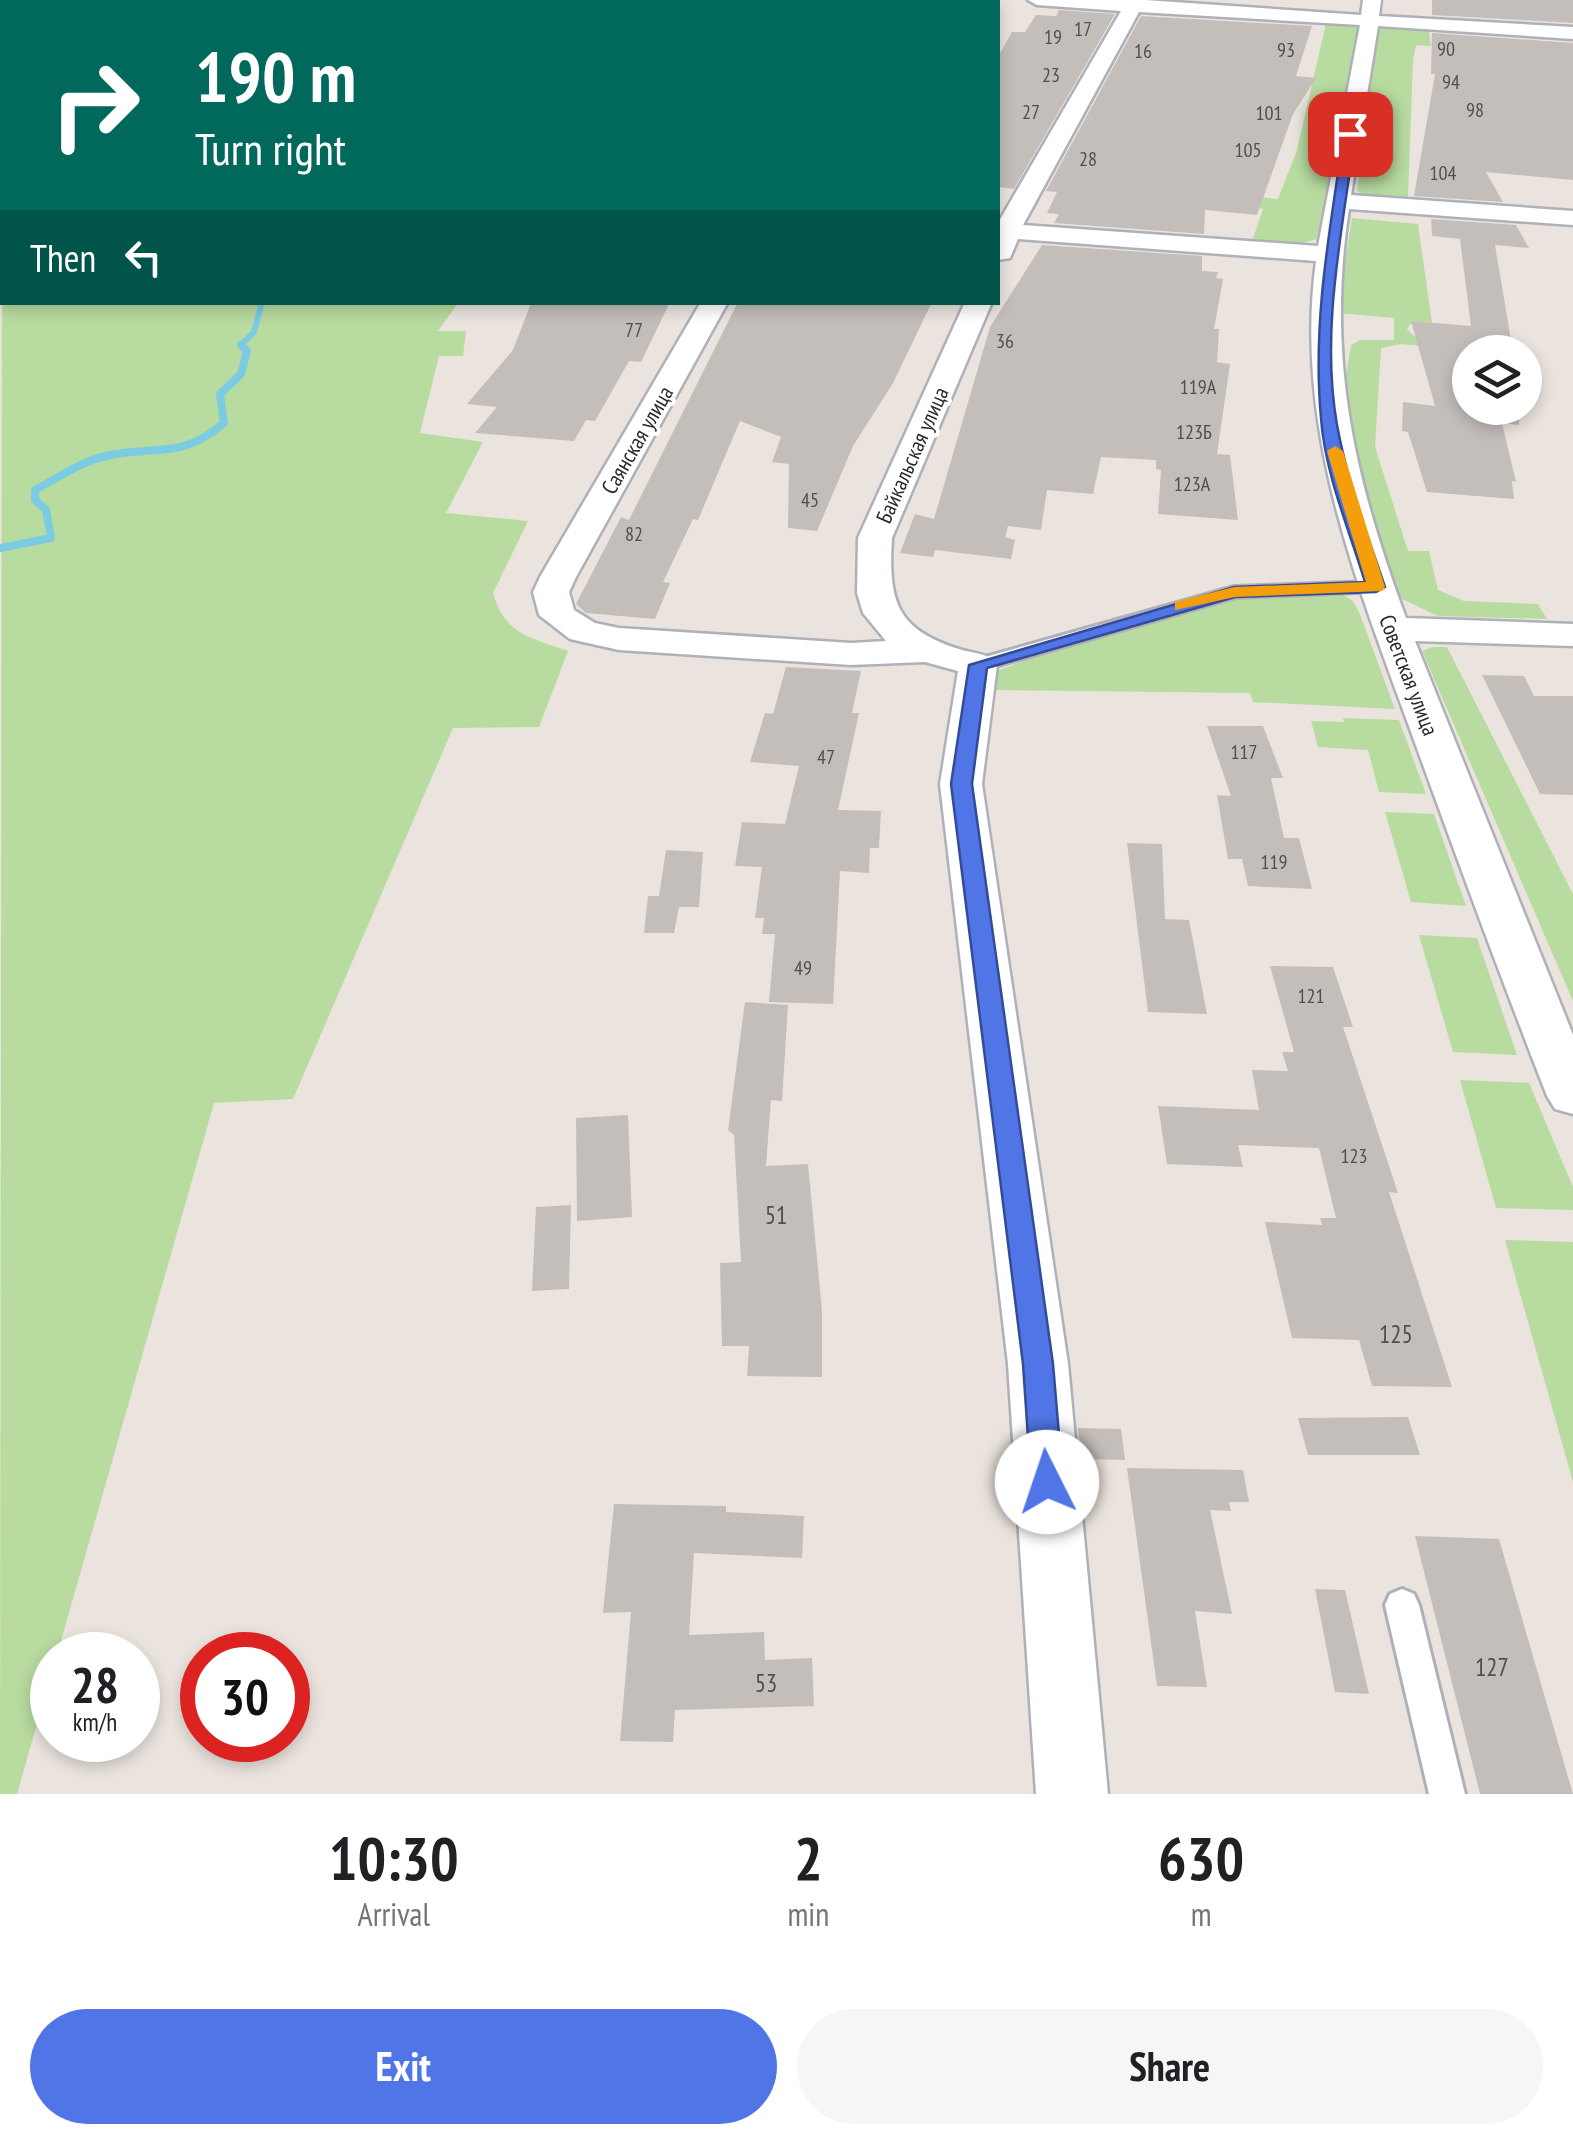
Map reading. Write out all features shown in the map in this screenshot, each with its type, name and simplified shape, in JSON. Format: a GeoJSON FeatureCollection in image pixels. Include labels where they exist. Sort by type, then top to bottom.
{"type":"FeatureCollection","features":[{"type":"Feature","properties":{"kind":"street"},"geometry":{"type":"LineString","coordinates":[[1038,0],[1371,9],[1573,33]]}},
{"type":"Feature","properties":{"kind":"street"},"geometry":{"type":"LineString","coordinates":[[1134,3],[1004,231],[1331,255]]}},
{"type":"Feature","properties":{"kind":"street","name":"Советская улица"},"geometry":{"type":"LineString","coordinates":[[1371,9],[1338,201],[1324,314],[1328,421],[1340,474],[1376,587],[1573,1096]]}},
{"type":"Feature","properties":{"kind":"street"},"geometry":{"type":"LineString","coordinates":[[1338,201],[1573,218]]}},
{"type":"Feature","properties":{"kind":"street","name":"Саянская улица"},"geometry":{"type":"LineString","coordinates":[[713,305],[558,577],[551,592],[556,614],[583,632],[618,639],[851,654],[924,652]]}},
{"type":"Feature","properties":{"kind":"street","name":"Байкальская улица"},"geometry":{"type":"LineString","coordinates":[[924,652],[910,646],[882,616],[870,578],[875,538],[978,305]]}},
{"type":"Feature","properties":{"kind":"street"},"geometry":{"type":"LineString","coordinates":[[1392,630],[1573,635]]}},
{"type":"Feature","properties":{"kind":"street"},"geometry":{"type":"LineString","coordinates":[[924,652],[978,665],[961,784],[1038,1364],[1072,1794]]}},
{"type":"Feature","properties":{"kind":"lane"},"geometry":{"type":"LineString","coordinates":[[978,665],[1234,592],[1376,587]]}},
{"type":"Feature","properties":{"kind":"lane"},"geometry":{"type":"LineString","coordinates":[[1402,1605],[1446,1794]]}},
{"type":"Feature","properties":{"kind":"green space"},"geometry":{"type":"Polygon","coordinates":[[[1327,19],[1359,24],[1317,239],[1299,244],[1251,244],[1263,209],[1254,207],[1258,197],[1278,199],[1297,150],[1327,19]]]}},
{"type":"Feature","properties":{"kind":"green space"},"geometry":{"type":"Polygon","coordinates":[[[1379,21],[1428,24],[1431,46],[1416,45],[1413,60],[1408,198],[1573,211],[1573,215],[1371,198],[1357,191],[1379,21]]]}},
{"type":"Feature","properties":{"kind":"green space"},"geometry":{"type":"Polygon","coordinates":[[[1352,218],[1418,224],[1432,323],[1413,321],[1407,329],[1414,336],[1439,338],[1444,348],[1401,344],[1381,348],[1375,447],[1408,551],[1429,551],[1438,590],[1464,601],[1538,604],[1547,619],[1438,616],[1400,598],[1359,478],[1341,405],[1351,345],[1360,340],[1394,340],[1394,318],[1337,313],[1352,218]]]}},
{"type":"Feature","properties":{"kind":"green space"},"geometry":{"type":"Polygon","coordinates":[[[2,305],[457,305],[438,331],[466,331],[463,356],[439,356],[420,433],[483,442],[446,513],[528,521],[493,593],[512,626],[531,638],[568,651],[539,727],[453,728],[293,1099],[214,1103],[64,1632],[30,1632],[30,1748],[17,1794],[0,1794],[2,305]]]}},
{"type":"Feature","properties":{"kind":"green space"},"geometry":{"type":"Polygon","coordinates":[[[1337,592],[1352,600],[1359,612],[1395,709],[1253,702],[1250,693],[986,690],[994,672],[1156,611],[1210,597],[1337,592]]]}},
{"type":"Feature","properties":{"kind":"green space"},"geometry":{"type":"Polygon","coordinates":[[[1447,647],[1573,894],[1573,1001],[1422,651],[1447,647]]]}},
{"type":"Feature","properties":{"kind":"green space"},"geometry":{"type":"Polygon","coordinates":[[[1343,718],[1399,720],[1426,794],[1379,792],[1368,750],[1318,747],[1311,721],[1344,722],[1343,718]]]}},
{"type":"Feature","properties":{"kind":"green space"},"geometry":{"type":"Polygon","coordinates":[[[1385,812],[1434,814],[1466,906],[1411,902],[1385,812]]]}},
{"type":"Feature","properties":{"kind":"green space"},"geometry":{"type":"Polygon","coordinates":[[[1419,935],[1477,938],[1517,1055],[1453,1052],[1419,935]]]}},
{"type":"Feature","properties":{"kind":"green space"},"geometry":{"type":"Polygon","coordinates":[[[1460,1080],[1529,1083],[1573,1187],[1573,1210],[1496,1208],[1460,1080]]]}},
{"type":"Feature","properties":{"kind":"green space"},"geometry":{"type":"Polygon","coordinates":[[[1505,1240],[1573,1242],[1573,1482],[1505,1240]]]}},
{"type":"Feature","properties":{"kind":"building"},"geometry":{"type":"Polygon","coordinates":[[[1432,0],[1573,0],[1573,23],[1432,15],[1432,0]]]}},
{"type":"Feature","properties":{"kind":"building"},"geometry":{"type":"Polygon","coordinates":[[[1059,10],[1115,14],[1014,189],[1000,187],[1000,53],[1012,32],[1025,32],[1036,15],[1056,16],[1059,10]]]}},
{"type":"Feature","properties":{"kind":"building"},"geometry":{"type":"Polygon","coordinates":[[[1141,16],[1312,26],[1296,76],[1316,78],[1293,114],[1257,215],[1205,210],[1204,234],[1054,223],[1059,214],[1047,213],[1057,192],[1046,191],[1141,16]]]}},
{"type":"Feature","properties":{"kind":"building"},"geometry":{"type":"Polygon","coordinates":[[[1432,33],[1573,43],[1573,180],[1486,172],[1503,202],[1414,196],[1435,74],[1431,74],[1432,33]]]}},
{"type":"Feature","properties":{"kind":"building"},"geometry":{"type":"Polygon","coordinates":[[[1431,219],[1516,225],[1529,248],[1495,245],[1510,335],[1452,335],[1452,425],[1502,425],[1516,482],[1512,481],[1514,499],[1427,492],[1408,432],[1402,431],[1403,402],[1435,406],[1411,321],[1471,326],[1460,239],[1432,236],[1431,219]]]}},
{"type":"Feature","properties":{"kind":"building"},"geometry":{"type":"Polygon","coordinates":[[[1042,245],[1202,256],[1202,271],[1218,272],[1216,278],[1223,279],[1214,329],[1219,329],[1217,362],[1230,364],[1217,454],[1230,455],[1238,520],[1158,514],[1161,470],[1156,469],[1156,460],[1101,457],[1093,494],[1047,490],[1041,530],[1008,526],[1005,537],[1015,540],[1011,559],[935,550],[933,557],[900,553],[915,514],[934,519],[990,327],[1042,245]]]}},
{"type":"Feature","properties":{"kind":"building"},"geometry":{"type":"Polygon","coordinates":[[[530,305],[669,305],[641,362],[629,361],[595,421],[586,420],[574,441],[475,433],[497,407],[467,404],[513,350],[530,305]]]}},
{"type":"Feature","properties":{"kind":"building"},"geometry":{"type":"Polygon","coordinates":[[[736,305],[931,305],[893,383],[853,446],[817,531],[788,528],[789,464],[772,462],[781,437],[740,421],[698,520],[693,519],[663,582],[670,583],[655,619],[586,613],[576,604],[621,517],[629,520],[736,305]]]}},
{"type":"Feature","properties":{"kind":"building"},"geometry":{"type":"Polygon","coordinates":[[[786,667],[861,671],[852,713],[859,713],[838,810],[881,811],[879,848],[870,848],[869,873],[840,871],[833,1004],[769,1002],[775,934],[762,934],[764,918],[755,918],[762,867],[735,866],[742,822],[785,824],[799,766],[750,762],[765,713],[773,714],[786,667]]]}},
{"type":"Feature","properties":{"kind":"building"},"geometry":{"type":"Polygon","coordinates":[[[1482,675],[1524,676],[1534,696],[1573,696],[1573,795],[1540,794],[1482,675]]]}},
{"type":"Feature","properties":{"kind":"building"},"geometry":{"type":"Polygon","coordinates":[[[1207,726],[1263,726],[1283,778],[1271,778],[1284,838],[1299,838],[1312,889],[1248,886],[1242,859],[1228,859],[1217,795],[1231,796],[1207,726]]]}},
{"type":"Feature","properties":{"kind":"building"},"geometry":{"type":"Polygon","coordinates":[[[1127,843],[1162,844],[1165,919],[1189,920],[1207,1014],[1148,1012],[1127,843]]]}},
{"type":"Feature","properties":{"kind":"building"},"geometry":{"type":"Polygon","coordinates":[[[666,850],[703,852],[699,907],[679,907],[674,933],[644,933],[648,896],[659,896],[666,850]]]}},
{"type":"Feature","properties":{"kind":"building"},"geometry":{"type":"Polygon","coordinates":[[[1270,966],[1333,967],[1353,1027],[1343,1027],[1398,1193],[1389,1192],[1452,1387],[1372,1386],[1359,1340],[1292,1338],[1265,1222],[1322,1225],[1320,1218],[1336,1218],[1319,1148],[1238,1145],[1243,1167],[1167,1164],[1158,1106],[1259,1110],[1252,1070],[1288,1071],[1282,1052],[1294,1052],[1270,966]]]}},
{"type":"Feature","properties":{"kind":"building"},"geometry":{"type":"Polygon","coordinates":[[[745,1002],[788,1005],[782,1101],[771,1100],[766,1166],[808,1164],[822,1311],[822,1377],[747,1376],[749,1346],[722,1346],[720,1263],[741,1262],[734,1135],[728,1130],[745,1002]]]}},
{"type":"Feature","properties":{"kind":"building"},"geometry":{"type":"Polygon","coordinates":[[[628,1115],[632,1217],[577,1221],[576,1118],[628,1115]]]}},
{"type":"Feature","properties":{"kind":"building"},"geometry":{"type":"Polygon","coordinates":[[[571,1205],[569,1289],[532,1291],[536,1207],[571,1205]]]}},
{"type":"Feature","properties":{"kind":"building"},"geometry":{"type":"Polygon","coordinates":[[[1408,1417],[1420,1455],[1308,1455],[1298,1418],[1408,1417]]]}},
{"type":"Feature","properties":{"kind":"building"},"geometry":{"type":"Polygon","coordinates":[[[1078,1428],[1121,1429],[1125,1460],[1081,1459],[1078,1428]]]}},
{"type":"Feature","properties":{"kind":"building"},"geometry":{"type":"Polygon","coordinates":[[[1127,1468],[1243,1470],[1249,1502],[1229,1502],[1231,1511],[1210,1510],[1232,1614],[1195,1611],[1207,1687],[1157,1686],[1127,1468]]]}},
{"type":"Feature","properties":{"kind":"building"},"geometry":{"type":"Polygon","coordinates":[[[614,1504],[726,1506],[726,1512],[804,1516],[802,1558],[694,1553],[689,1635],[764,1632],[765,1660],[812,1658],[814,1706],[675,1710],[673,1742],[620,1741],[631,1612],[603,1613],[614,1504]]]}},
{"type":"Feature","properties":{"kind":"building"},"geometry":{"type":"Polygon","coordinates":[[[1415,1536],[1499,1539],[1573,1794],[1480,1794],[1415,1536]]]}},
{"type":"Feature","properties":{"kind":"building"},"geometry":{"type":"Polygon","coordinates":[[[1315,1589],[1345,1590],[1369,1694],[1335,1692],[1315,1589]]]}},
{"type":"Feature","properties":{"kind":"waterway"},"geometry":{"type":"LineString","coordinates":[[0,548],[51,538],[46,510],[35,500],[35,490],[87,462],[124,453],[181,447],[209,435],[224,423],[220,394],[241,374],[247,351],[241,345],[254,332],[261,305]]}},
{"type":"Feature","properties":{"kind":"slow traffic"},"geometry":{"type":"LineString","coordinates":[[1181,606],[1234,592],[1376,587],[1335,451]]}},
{"type":"Feature","properties":{"kind":"route"},"geometry":{"type":"LineString","coordinates":[[1047,1482],[1038,1364],[961,784],[978,665],[1088,630],[1234,592],[1376,587],[1340,474],[1328,421],[1324,314],[1350,134]]}}]}
